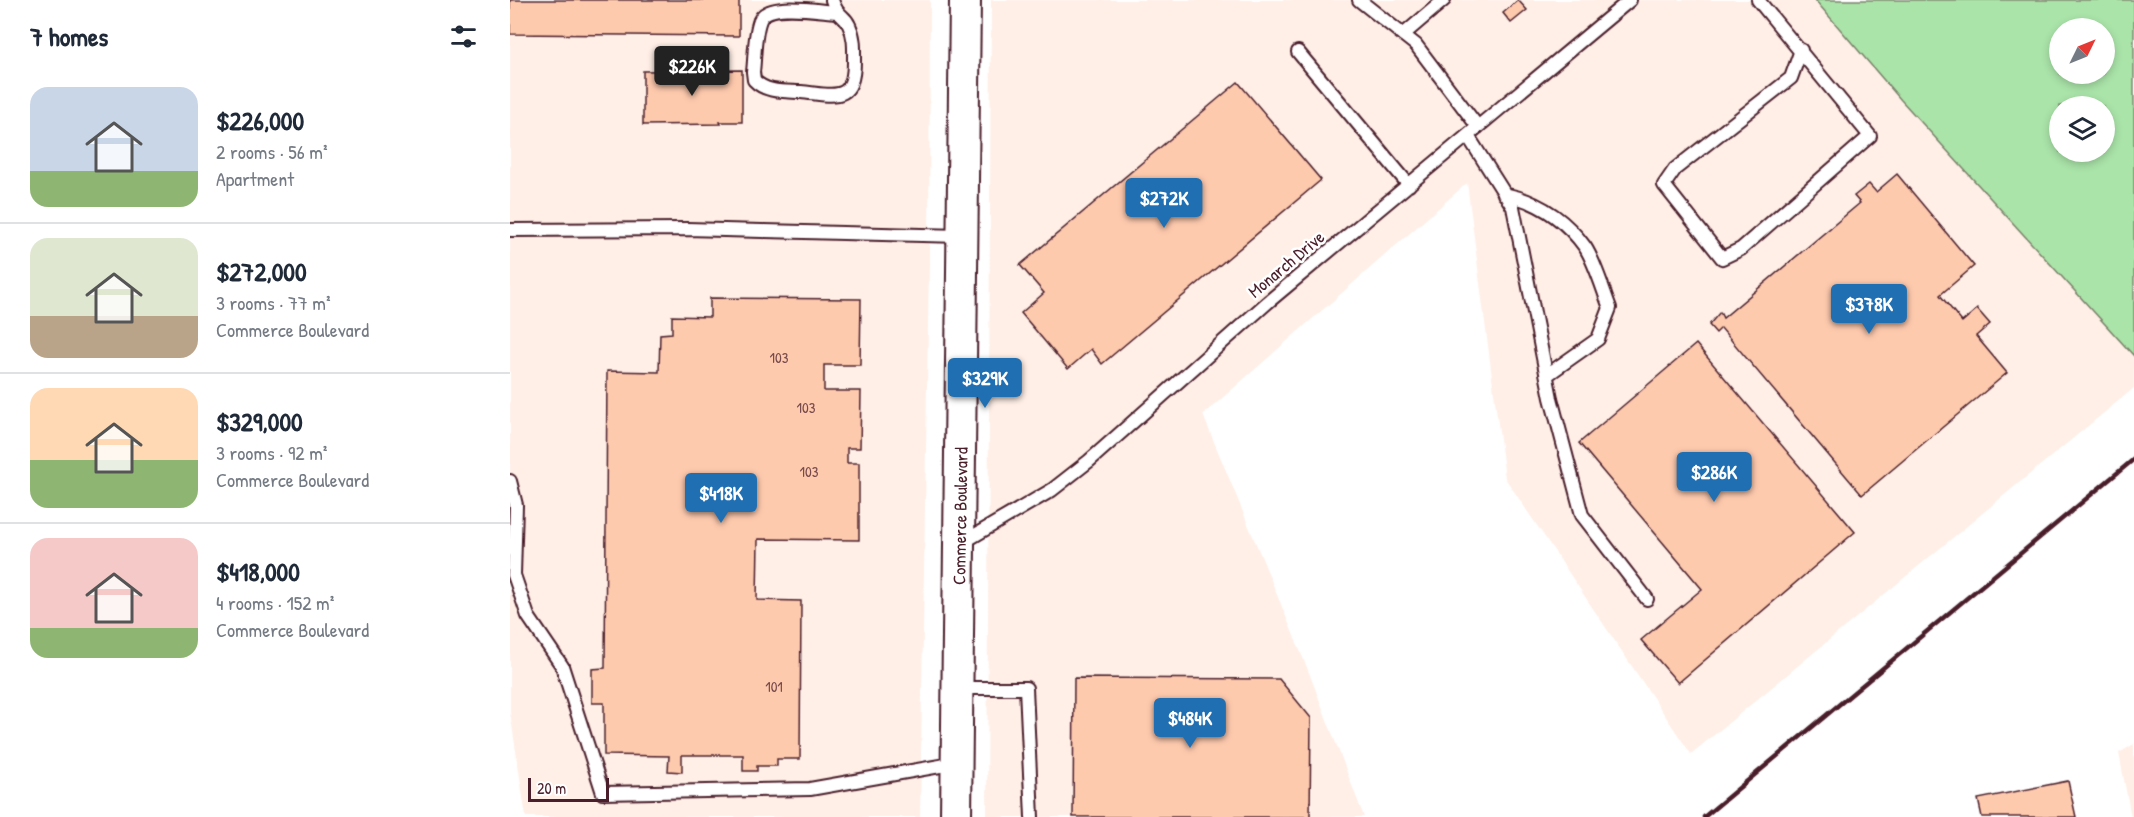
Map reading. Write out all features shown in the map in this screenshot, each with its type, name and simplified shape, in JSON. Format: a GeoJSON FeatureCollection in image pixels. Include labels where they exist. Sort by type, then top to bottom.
{"type":"FeatureCollection","features":[{"type":"Feature","properties":{"kind":"street","name":"Commerce Boulevard"},"geometry":{"type":"LineString","coordinates":[[956,817],[965,0]]}},
{"type":"Feature","properties":{"kind":"lane"},"geometry":{"type":"LineString","coordinates":[[1359,0],[1416,45],[1478,127]]}},
{"type":"Feature","properties":{"kind":"lane"},"geometry":{"type":"LineString","coordinates":[[1402,35],[1444,0]]}},
{"type":"Feature","properties":{"kind":"lane","name":"Monarch Drive"},"geometry":{"type":"LineString","coordinates":[[959,544],[1052,490],[1089,461],[1268,302],[1630,0]]}},
{"type":"Feature","properties":{"kind":"lane"},"geometry":{"type":"LineString","coordinates":[[1758,0],[1801,50],[1870,136],[1741,249],[1722,258],[1664,185],[1675,169],[1791,78],[1801,50]]}},
{"type":"Feature","properties":{"kind":"lane"},"geometry":{"type":"LineString","coordinates":[[834,6],[848,22],[854,36],[854,78],[848,90],[836,96],[766,89],[754,80],[753,72],[760,21],[765,13],[778,9],[834,6]]}},
{"type":"Feature","properties":{"kind":"lane"},"geometry":{"type":"LineString","coordinates":[[1298,52],[1409,185]]}},
{"type":"Feature","properties":{"kind":"lane"},"geometry":{"type":"LineString","coordinates":[[1468,136],[1513,207],[1547,375],[1582,515],[1647,599]]}},
{"type":"Feature","properties":{"kind":"lane"},"geometry":{"type":"LineString","coordinates":[[1504,194],[1530,200],[1551,212],[1585,247],[1610,308],[1598,339],[1547,375]]}},
{"type":"Feature","properties":{"kind":"lane"},"geometry":{"type":"LineString","coordinates":[[510,230],[698,229],[963,236]]}},
{"type":"Feature","properties":{"kind":"lane"},"geometry":{"type":"LineString","coordinates":[[510,481],[516,505],[514,575],[528,616],[562,666],[603,793],[810,789],[957,764]]}},
{"type":"Feature","properties":{"kind":"lane"},"geometry":{"type":"LineString","coordinates":[[958,688],[1026,688],[1032,817]]}},
{"type":"Feature","properties":{"kind":"shaded area"},"geometry":{"type":"Polygon","coordinates":[[[510,0],[930,0],[929,264],[920,817],[526,817],[510,712],[510,0]]]}},
{"type":"Feature","properties":{"kind":"shaded area"},"geometry":{"type":"Polygon","coordinates":[[[991,0],[1815,0],[1901,100],[2134,356],[2134,388],[1691,754],[1505,478],[1467,183],[1203,415],[1308,670],[1364,817],[987,817],[991,0]]]}},
{"type":"Feature","properties":{"kind":"shaded area"},"geometry":{"type":"Polygon","coordinates":[[[2134,744],[2134,817],[2131,817],[2119,753],[2134,744]]]}},
{"type":"Feature","properties":{"kind":"green space"},"geometry":{"type":"Polygon","coordinates":[[[1815,0],[2134,0],[2134,356],[1901,100],[1815,0]]]}},
{"type":"Feature","properties":{"kind":"building"},"geometry":{"type":"Polygon","coordinates":[[[510,0],[739,0],[739,36],[510,34],[510,0]]]}},
{"type":"Feature","properties":{"kind":"building"},"geometry":{"type":"Polygon","coordinates":[[[1518,0],[1527,10],[1511,23],[1503,13],[1518,0]]]}},
{"type":"Feature","properties":{"kind":"building"},"geometry":{"type":"Polygon","coordinates":[[[742,70],[742,122],[643,125],[643,71],[742,70]]]}},
{"type":"Feature","properties":{"kind":"building"},"geometry":{"type":"Polygon","coordinates":[[[1238,82],[1321,180],[1102,364],[1091,349],[1068,369],[1021,313],[1044,293],[1020,265],[1238,82]]]}},
{"type":"Feature","properties":{"kind":"building"},"geometry":{"type":"Polygon","coordinates":[[[1897,174],[1974,266],[1940,295],[1962,322],[1977,309],[1990,324],[1976,336],[2007,373],[1862,495],[1721,328],[1716,333],[1709,325],[1720,312],[1723,318],[1860,203],[1854,196],[1869,184],[1876,192],[1897,174]]]}},
{"type":"Feature","properties":{"kind":"building"},"geometry":{"type":"Polygon","coordinates":[[[710,298],[861,299],[860,365],[824,365],[824,391],[861,391],[860,448],[847,448],[847,463],[859,463],[859,540],[758,539],[757,600],[801,601],[800,759],[777,759],[777,766],[757,766],[757,771],[743,771],[743,755],[682,755],[682,772],[668,771],[669,756],[604,755],[604,703],[592,703],[592,669],[605,668],[607,371],[659,372],[660,334],[672,333],[672,316],[710,317],[710,298]]]}},
{"type":"Feature","properties":{"kind":"building"},"geometry":{"type":"Polygon","coordinates":[[[1696,344],[1855,532],[1678,683],[1641,640],[1702,589],[1579,443],[1696,344]]]}},
{"type":"Feature","properties":{"kind":"building"},"geometry":{"type":"Polygon","coordinates":[[[1074,678],[1279,679],[1311,718],[1310,817],[1073,817],[1074,678]]]}},
{"type":"Feature","properties":{"kind":"building"},"geometry":{"type":"Polygon","coordinates":[[[2068,781],[2076,817],[1982,817],[1978,799],[2068,781]]]}},
{"type":"Feature","properties":{"kind":"railway"},"geometry":{"type":"LineString","coordinates":[[1704,817],[2134,459]]}}]}
